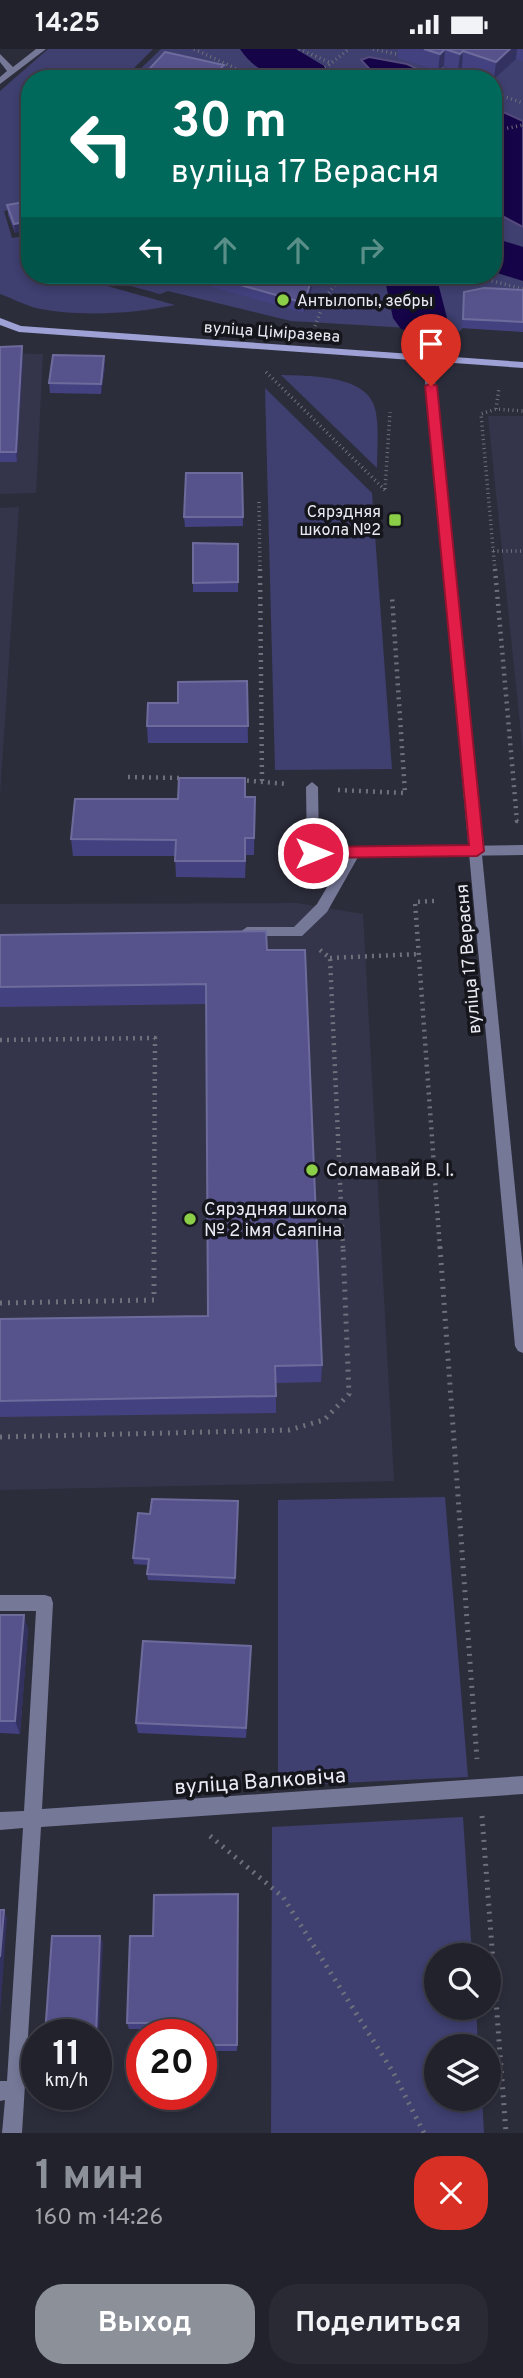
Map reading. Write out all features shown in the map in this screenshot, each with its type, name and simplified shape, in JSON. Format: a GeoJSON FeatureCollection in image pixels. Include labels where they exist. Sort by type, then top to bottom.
{"type":"FeatureCollection","features":[{"type":"Feature","properties":{"kind":"main road","name":"вуліца Ціміразева"},"geometry":{"type":"LineString","coordinates":[[0,321],[19,329],[523,365]]}},
{"type":"Feature","properties":{"kind":"street"},"geometry":{"type":"LineString","coordinates":[[0,81],[42,49]]}},
{"type":"Feature","properties":{"kind":"street"},"geometry":{"type":"LineString","coordinates":[[0,57],[12,71]]}},
{"type":"Feature","properties":{"kind":"street","name":"вуліца 17 Верасня"},"geometry":{"type":"LineString","coordinates":[[428,360],[518,1238],[523,1346]]}},
{"type":"Feature","properties":{"kind":"street"},"geometry":{"type":"LineString","coordinates":[[312,787],[313,853],[523,850]]}},
{"type":"Feature","properties":{"kind":"street"},"geometry":{"type":"LineString","coordinates":[[230,933],[297,932],[322,908],[355,852]]}},
{"type":"Feature","properties":{"kind":"street"},"geometry":{"type":"LineString","coordinates":[[0,1603],[45,1603],[31,1819],[8,2091],[12,2133]]}},
{"type":"Feature","properties":{"kind":"street","name":"вуліца Валковіча"},"geometry":{"type":"LineString","coordinates":[[0,1821],[523,1785]]}},
{"type":"Feature","properties":{"kind":"path"},"geometry":{"type":"LineString","coordinates":[[194,49],[243,70]]}},
{"type":"Feature","properties":{"kind":"path"},"geometry":{"type":"LineString","coordinates":[[299,49],[331,63]]}},
{"type":"Feature","properties":{"kind":"path"},"geometry":{"type":"LineString","coordinates":[[322,70],[349,49]]}},
{"type":"Feature","properties":{"kind":"path"},"geometry":{"type":"LineString","coordinates":[[373,49],[401,55]]}},
{"type":"Feature","properties":{"kind":"path"},"geometry":{"type":"LineString","coordinates":[[442,68],[446,70]]}},
{"type":"Feature","properties":{"kind":"path"},"geometry":{"type":"LineString","coordinates":[[502,96],[523,103]]}},
{"type":"Feature","properties":{"kind":"path"},"geometry":{"type":"LineString","coordinates":[[502,129],[523,125]]}},
{"type":"Feature","properties":{"kind":"path"},"geometry":{"type":"LineString","coordinates":[[502,283],[523,289]]}},
{"type":"Feature","properties":{"kind":"path"},"geometry":{"type":"LineString","coordinates":[[314,333],[327,295],[336,284]]}},
{"type":"Feature","properties":{"kind":"path"},"geometry":{"type":"LineString","coordinates":[[259,365],[385,490],[390,412]]}},
{"type":"Feature","properties":{"kind":"path"},"geometry":{"type":"LineString","coordinates":[[496,409],[499,388]]}},
{"type":"Feature","properties":{"kind":"path"},"geometry":{"type":"LineString","coordinates":[[517,821],[481,414],[496,409],[523,411]]}},
{"type":"Feature","properties":{"kind":"path"},"geometry":{"type":"LineString","coordinates":[[235,780],[262,781],[259,502]]}},
{"type":"Feature","properties":{"kind":"path"},"geometry":{"type":"LineString","coordinates":[[494,551],[523,551]]}},
{"type":"Feature","properties":{"kind":"path"},"geometry":{"type":"LineString","coordinates":[[392,596],[405,793]]}},
{"type":"Feature","properties":{"kind":"path"},"geometry":{"type":"LineString","coordinates":[[128,777],[195,779]]}},
{"type":"Feature","properties":{"kind":"path"},"geometry":{"type":"LineString","coordinates":[[434,901],[415,902],[506,2133]]}},
{"type":"Feature","properties":{"kind":"path"},"geometry":{"type":"LineString","coordinates":[[297,932],[330,958],[419,954]]}},
{"type":"Feature","properties":{"kind":"path"},"geometry":{"type":"LineString","coordinates":[[0,1437],[289,1430],[316,1427],[334,1413],[349,1394],[330,958]]}},
{"type":"Feature","properties":{"kind":"path"},"geometry":{"type":"LineString","coordinates":[[0,1040],[155,1038],[154,1300],[0,1303]]}},
{"type":"Feature","properties":{"kind":"path"},"geometry":{"type":"LineString","coordinates":[[177,1809],[283,1897],[393,2072],[424,2133]]}},
{"type":"Feature","properties":{"kind":"shaded area"},"geometry":{"type":"Polygon","coordinates":[[[48,49],[153,49],[132,70],[24,70],[48,49]]]}},
{"type":"Feature","properties":{"kind":"shaded area"},"geometry":{"type":"Polygon","coordinates":[[[161,49],[523,49],[523,331],[463,328],[460,331],[291,321],[168,291],[160,294],[123,284],[502,284],[502,70],[139,70],[161,49]]]}},
{"type":"Feature","properties":{"kind":"shaded area"},"geometry":{"type":"Polygon","coordinates":[[[369,57],[407,64],[420,70],[370,70],[361,60],[369,57]]]}},
{"type":"Feature","properties":{"kind":"shaded area"},"geometry":{"type":"Polygon","coordinates":[[[21,73],[21,208],[4,211],[12,238],[21,236],[21,284],[100,284],[175,305],[141,311],[70,313],[36,308],[0,294],[0,91],[21,73]]]}},
{"type":"Feature","properties":{"kind":"shaded area"},"geometry":{"type":"Polygon","coordinates":[[[502,112],[523,121],[523,227],[502,216],[502,112]]]}},
{"type":"Feature","properties":{"kind":"shaded area"},"geometry":{"type":"Polygon","coordinates":[[[0,353],[43,354],[36,493],[0,494],[0,353]]]}},
{"type":"Feature","properties":{"kind":"shaded area"},"geometry":{"type":"Polygon","coordinates":[[[281,375],[322,377],[351,384],[363,391],[372,400],[376,413],[377,468],[281,375]]]}},
{"type":"Feature","properties":{"kind":"shaded area"},"geometry":{"type":"Polygon","coordinates":[[[265,388],[372,493],[392,769],[275,770],[265,388]]]}},
{"type":"Feature","properties":{"kind":"shaded area"},"geometry":{"type":"Polygon","coordinates":[[[488,416],[523,416],[523,753],[488,416]]]}},
{"type":"Feature","properties":{"kind":"shaded area"},"geometry":{"type":"Polygon","coordinates":[[[19,507],[0,795],[0,508],[19,507]]]}},
{"type":"Feature","properties":{"kind":"shaded area","name":"Сярэдняя школа № 2 імя Саяпіна"},"geometry":{"type":"Polygon","coordinates":[[[297,903],[363,914],[394,1481],[0,1490],[0,904],[297,903]]]}},
{"type":"Feature","properties":{"kind":"shaded area"},"geometry":{"type":"Polygon","coordinates":[[[445,1497],[468,1777],[278,1786],[278,1500],[445,1497]]]}},
{"type":"Feature","properties":{"kind":"shaded area"},"geometry":{"type":"Polygon","coordinates":[[[463,1817],[471,1943],[424,1943],[424,2020],[477,2020],[477,2034],[424,2034],[424,2111],[483,2111],[484,2133],[271,2133],[272,1827],[463,1817]]]}},
{"type":"Feature","properties":{"kind":"building"},"geometry":{"type":"Polygon","coordinates":[[[424,49],[445,49],[440,54],[424,49]]]}},
{"type":"Feature","properties":{"kind":"building"},"geometry":{"type":"Polygon","coordinates":[[[445,49],[510,49],[496,62],[463,51],[460,54],[445,49]]]}},
{"type":"Feature","properties":{"kind":"building"},"geometry":{"type":"Polygon","coordinates":[[[165,52],[224,65],[219,70],[148,70],[165,52]]]}},
{"type":"Feature","properties":{"kind":"building"},"geometry":{"type":"Polygon","coordinates":[[[21,203],[21,223],[14,224],[7,205],[21,203]]]}},
{"type":"Feature","properties":{"kind":"building"},"geometry":{"type":"Polygon","coordinates":[[[237,284],[310,284],[304,303],[237,284]]]}},
{"type":"Feature","properties":{"kind":"building"},"geometry":{"type":"Polygon","coordinates":[[[484,288],[523,290],[523,322],[463,319],[464,292],[484,288]]]}},
{"type":"Feature","properties":{"kind":"building"},"geometry":{"type":"Polygon","coordinates":[[[22,346],[16,452],[0,452],[0,347],[22,346]]]}},
{"type":"Feature","properties":{"kind":"building"},"geometry":{"type":"Polygon","coordinates":[[[53,355],[104,356],[101,384],[49,383],[53,355]]]}},
{"type":"Feature","properties":{"kind":"building"},"geometry":{"type":"Polygon","coordinates":[[[186,473],[242,473],[243,517],[184,517],[186,473]]]}},
{"type":"Feature","properties":{"kind":"building"},"geometry":{"type":"Polygon","coordinates":[[[193,543],[238,544],[238,582],[193,583],[193,543]]]}},
{"type":"Feature","properties":{"kind":"building"},"geometry":{"type":"Polygon","coordinates":[[[247,681],[248,726],[147,726],[148,703],[178,703],[178,682],[247,681]]]}},
{"type":"Feature","properties":{"kind":"building"},"geometry":{"type":"Polygon","coordinates":[[[179,778],[245,778],[245,797],[255,797],[254,838],[245,838],[245,861],[175,861],[176,840],[71,839],[75,799],[178,799],[179,778]]]}},
{"type":"Feature","properties":{"kind":"building"},"geometry":{"type":"Polygon","coordinates":[[[266,931],[267,950],[305,950],[322,1365],[275,1366],[276,1396],[0,1401],[0,1319],[208,1316],[206,984],[0,987],[0,935],[266,931]]]}},
{"type":"Feature","properties":{"kind":"building"},"geometry":{"type":"Polygon","coordinates":[[[152,1499],[238,1501],[235,1578],[147,1574],[149,1559],[133,1558],[138,1513],[150,1514],[152,1499]]]}},
{"type":"Feature","properties":{"kind":"building"},"geometry":{"type":"Polygon","coordinates":[[[0,1615],[24,1615],[15,1721],[0,1721],[0,1615]]]}},
{"type":"Feature","properties":{"kind":"building"},"geometry":{"type":"Polygon","coordinates":[[[143,1641],[251,1646],[246,1728],[136,1723],[143,1641]]]}},
{"type":"Feature","properties":{"kind":"building"},"geometry":{"type":"Polygon","coordinates":[[[238,1894],[237,2045],[217,2045],[217,2019],[127,2019],[130,1936],[153,1936],[154,1895],[238,1894]]]}},
{"type":"Feature","properties":{"kind":"building"},"geometry":{"type":"Polygon","coordinates":[[[0,1910],[4,1910],[0,1957],[0,1910]]]}},
{"type":"Feature","properties":{"kind":"building"},"geometry":{"type":"Polygon","coordinates":[[[52,1936],[100,1936],[97,2019],[46,2019],[52,1936]]]}},
{"type":"Feature","properties":{"kind":"waterway"},"geometry":{"type":"LineString","coordinates":[[263,49],[297,70]]}},
{"type":"Feature","properties":{"kind":"waterway"},"geometry":{"type":"LineString","coordinates":[[502,257],[523,265]]}},
{"type":"Feature","properties":{"kind":"waterway"},"geometry":{"type":"LineString","coordinates":[[412,284],[420,318]]}},
{"type":"Feature","properties":{"kind":"place","name":"Антылопы, зебры"},"geometry":{"type":"Point","coordinates":[283,300]}},
{"type":"Feature","properties":{"kind":"place","name":"Сярэдняя школа №2"},"geometry":{"type":"Point","coordinates":[395,520]}},
{"type":"Feature","properties":{"kind":"place","name":"Соламавай В. І."},"geometry":{"type":"Point","coordinates":[312,1170]}},
{"type":"Feature","properties":{"kind":"place","name":"Сярэдняя школа № 2 імя Саяпіна"},"geometry":{"type":"Point","coordinates":[190,1219]}},
{"type":"Feature","properties":{"kind":"route"},"geometry":{"type":"LineString","coordinates":[[313,853],[477,851],[431,386]]}}]}
